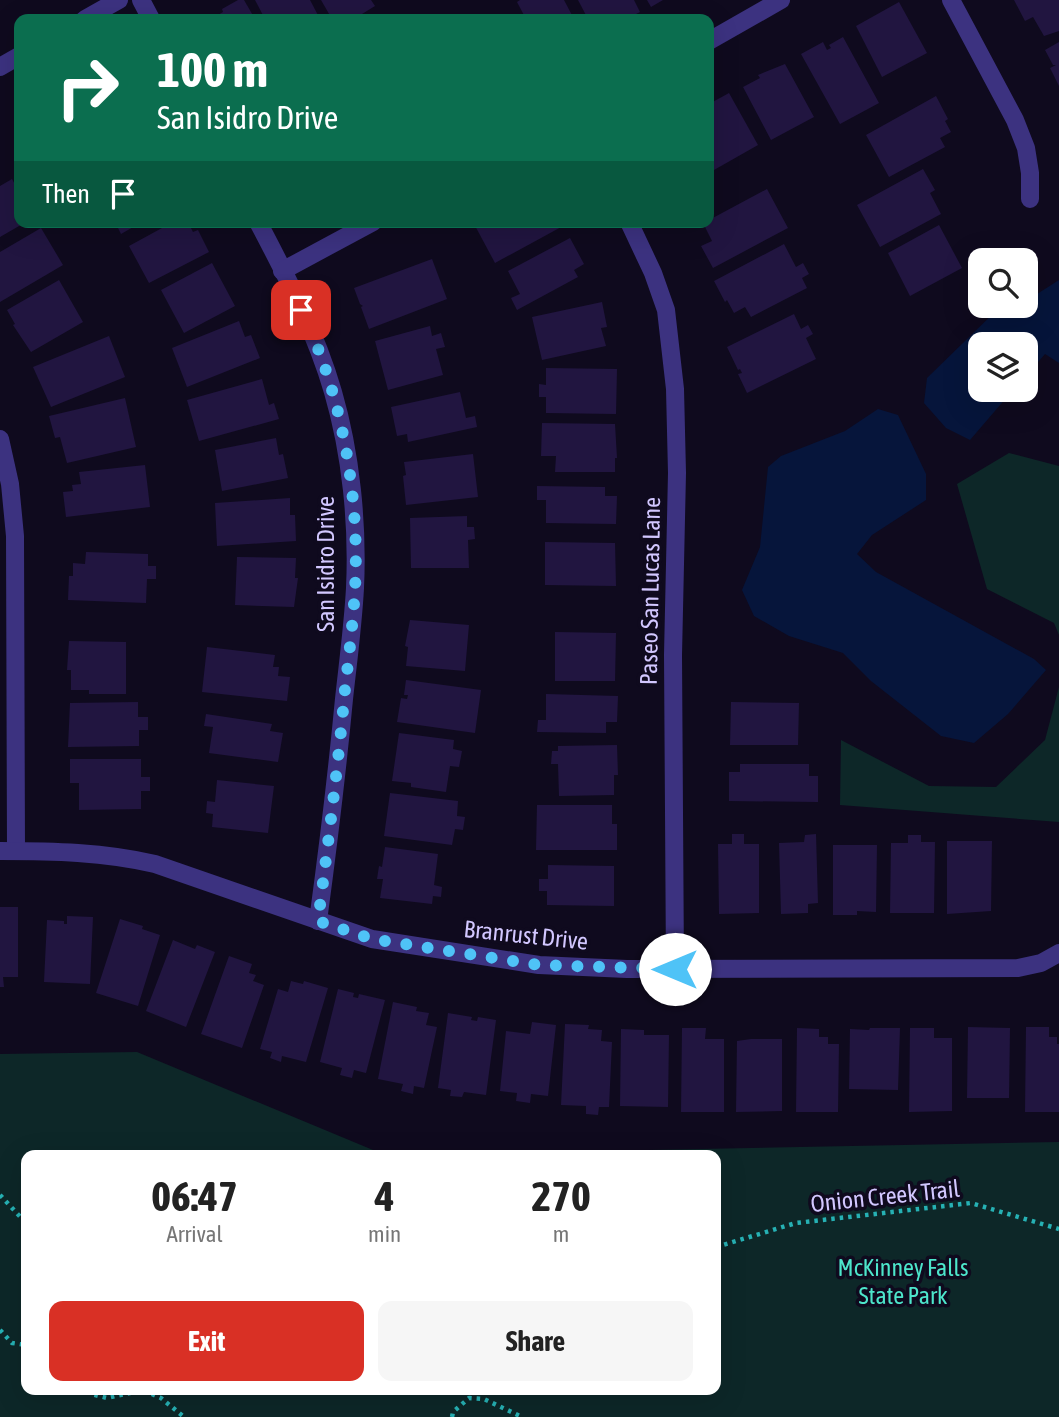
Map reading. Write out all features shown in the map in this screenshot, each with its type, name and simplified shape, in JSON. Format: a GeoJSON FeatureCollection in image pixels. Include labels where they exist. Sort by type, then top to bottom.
{"type":"FeatureCollection","features":[{"type":"Feature","properties":{"kind":"street"},"geometry":{"type":"LineString","coordinates":[[94,14],[120,0]]}},
{"type":"Feature","properties":{"kind":"street"},"geometry":{"type":"LineString","coordinates":[[714,38],[781,0]]}},
{"type":"Feature","properties":{"kind":"street"},"geometry":{"type":"LineString","coordinates":[[951,0],[1015,120],[1026,148],[1030,198]]}},
{"type":"Feature","properties":{"kind":"street","name":"San Isidro Drive"},"geometry":{"type":"LineString","coordinates":[[261,228],[311,330],[334,393],[347,458],[354,521],[355,586],[336,780],[318,921]]}},
{"type":"Feature","properties":{"kind":"street"},"geometry":{"type":"LineString","coordinates":[[282,271],[362,228]]}},
{"type":"Feature","properties":{"kind":"street","name":"Paseo San Lucas Lane"},"geometry":{"type":"LineString","coordinates":[[632,228],[653,273],[666,310],[675,389],[675,969]]}},
{"type":"Feature","properties":{"kind":"street"},"geometry":{"type":"LineString","coordinates":[[0,439],[10,484],[15,536],[8,851]]}},
{"type":"Feature","properties":{"kind":"street","name":"Branrust Drive"},"geometry":{"type":"LineString","coordinates":[[8,851],[122,856],[155,864],[372,939],[539,965],[675,969],[1018,968],[1041,963],[1059,953]]}},
{"type":"Feature","properties":{"kind":"path"},"geometry":{"type":"LineString","coordinates":[[0,1195],[21,1218]]}},
{"type":"Feature","properties":{"kind":"path","name":"Onion Creek Trail"},"geometry":{"type":"LineString","coordinates":[[721,1246],[796,1223],[971,1203],[1059,1229]]}},
{"type":"Feature","properties":{"kind":"path"},"geometry":{"type":"LineString","coordinates":[[0,1330],[12,1343],[21,1344]]}},
{"type":"Feature","properties":{"kind":"path"},"geometry":{"type":"LineString","coordinates":[[95,1395],[107,1398],[120,1395]]}},
{"type":"Feature","properties":{"kind":"path"},"geometry":{"type":"LineString","coordinates":[[154,1395],[184,1417]]}},
{"type":"Feature","properties":{"kind":"path"},"geometry":{"type":"LineString","coordinates":[[452,1417],[453,1412],[469,1398],[484,1399],[522,1417]]}},
{"type":"Feature","properties":{"kind":"green space"},"geometry":{"type":"Polygon","coordinates":[[[1009,453],[1059,466],[1059,635],[1054,623],[987,589],[957,484],[1009,453]]]}},
{"type":"Feature","properties":{"kind":"green space"},"geometry":{"type":"Polygon","coordinates":[[[1059,687],[1059,822],[840,805],[841,740],[929,786],[996,787],[1045,740],[1059,687]]]}},
{"type":"Feature","properties":{"kind":"green space","name":"McKinney Falls State Park"},"geometry":{"type":"Polygon","coordinates":[[[137,1052],[373,1150],[21,1150],[21,1395],[721,1395],[721,1150],[644,1150],[1059,1142],[1059,1417],[0,1417],[0,1054],[137,1052]]]}},
{"type":"Feature","properties":{"kind":"water"},"geometry":{"type":"Polygon","coordinates":[[[1059,280],[1059,363],[1045,354],[1038,362],[1038,332],[974,332],[989,318],[1038,318],[1038,293],[1059,280]]]}},
{"type":"Feature","properties":{"kind":"water"},"geometry":{"type":"Polygon","coordinates":[[[968,338],[968,402],[1003,402],[970,440],[946,428],[924,403],[927,378],[968,338]]]}},
{"type":"Feature","properties":{"kind":"water"},"geometry":{"type":"Polygon","coordinates":[[[878,409],[898,415],[926,474],[926,500],[872,535],[857,554],[876,572],[1034,659],[1046,670],[1008,714],[974,743],[941,736],[871,681],[843,653],[789,636],[754,616],[742,590],[760,547],[768,467],[781,456],[845,431],[878,409]]]}},
{"type":"Feature","properties":{"kind":"building"},"geometry":{"type":"Polygon","coordinates":[[[238,0],[244,0],[252,14],[220,14],[223,12],[222,9],[238,0]]]}},
{"type":"Feature","properties":{"kind":"building"},"geometry":{"type":"Polygon","coordinates":[[[255,0],[310,0],[317,14],[262,14],[255,0]]]}},
{"type":"Feature","properties":{"kind":"building"},"geometry":{"type":"Polygon","coordinates":[[[321,0],[371,0],[375,6],[362,14],[329,14],[321,0]]]}},
{"type":"Feature","properties":{"kind":"building"},"geometry":{"type":"Polygon","coordinates":[[[564,0],[571,14],[523,14],[517,2],[564,0]]]}},
{"type":"Feature","properties":{"kind":"building"},"geometry":{"type":"Polygon","coordinates":[[[578,0],[634,0],[640,12],[636,14],[585,14],[578,0]]]}},
{"type":"Feature","properties":{"kind":"building"},"geometry":{"type":"Polygon","coordinates":[[[647,0],[663,0],[651,7],[647,0]]]}},
{"type":"Feature","properties":{"kind":"building"},"geometry":{"type":"Polygon","coordinates":[[[1014,0],[1059,0],[1059,31],[1044,36],[1033,17],[1025,21],[1014,0]]]}},
{"type":"Feature","properties":{"kind":"building"},"geometry":{"type":"Polygon","coordinates":[[[899,2],[927,53],[882,77],[856,26],[899,2]]]}},
{"type":"Feature","properties":{"kind":"building"},"geometry":{"type":"Polygon","coordinates":[[[843,37],[879,103],[840,124],[801,54],[823,42],[827,50],[831,48],[829,45],[843,37]]]}},
{"type":"Feature","properties":{"kind":"building"},"geometry":{"type":"Polygon","coordinates":[[[1059,42],[1059,86],[1050,68],[1056,65],[1053,65],[1045,50],[1059,42]]]}},
{"type":"Feature","properties":{"kind":"building"},"geometry":{"type":"Polygon","coordinates":[[[785,64],[814,117],[771,140],[743,87],[760,78],[758,75],[785,64]]]}},
{"type":"Feature","properties":{"kind":"building"},"geometry":{"type":"Polygon","coordinates":[[[729,93],[758,145],[714,170],[714,101],[729,93]]]}},
{"type":"Feature","properties":{"kind":"building"},"geometry":{"type":"Polygon","coordinates":[[[936,96],[948,119],[945,121],[951,132],[940,138],[945,147],[889,177],[866,135],[936,96]]]}},
{"type":"Feature","properties":{"kind":"building"},"geometry":{"type":"Polygon","coordinates":[[[923,169],[935,190],[930,193],[941,214],[880,247],[857,205],[923,169]]]}},
{"type":"Feature","properties":{"kind":"building"},"geometry":{"type":"Polygon","coordinates":[[[12,179],[14,183],[16,228],[0,237],[0,186],[12,179]]]}},
{"type":"Feature","properties":{"kind":"building"},"geometry":{"type":"Polygon","coordinates":[[[767,189],[788,228],[713,268],[701,246],[712,241],[706,228],[714,228],[714,217],[767,189]]]}},
{"type":"Feature","properties":{"kind":"building"},"geometry":{"type":"Polygon","coordinates":[[[939,225],[962,268],[910,296],[888,253],[939,225]]]}},
{"type":"Feature","properties":{"kind":"building"},"geometry":{"type":"Polygon","coordinates":[[[41,228],[63,265],[0,302],[0,252],[41,228]]]}},
{"type":"Feature","properties":{"kind":"building"},"geometry":{"type":"Polygon","coordinates":[[[118,228],[132,228],[121,234],[118,228]]]}},
{"type":"Feature","properties":{"kind":"building"},"geometry":{"type":"Polygon","coordinates":[[[162,228],[191,228],[193,232],[198,230],[209,252],[149,283],[129,246],[162,228]]]}},
{"type":"Feature","properties":{"kind":"building"},"geometry":{"type":"Polygon","coordinates":[[[476,228],[559,228],[495,263],[476,228]]]}},
{"type":"Feature","properties":{"kind":"building"},"geometry":{"type":"Polygon","coordinates":[[[570,238],[584,264],[574,270],[578,277],[517,310],[511,298],[520,294],[508,271],[570,238]]]}},
{"type":"Feature","properties":{"kind":"building"},"geometry":{"type":"Polygon","coordinates":[[[784,244],[796,267],[803,263],[809,274],[802,278],[807,288],[751,317],[745,307],[734,313],[714,281],[784,244]]]}},
{"type":"Feature","properties":{"kind":"building"},"geometry":{"type":"Polygon","coordinates":[[[432,259],[447,299],[369,329],[361,307],[363,306],[354,288],[432,259]]]}},
{"type":"Feature","properties":{"kind":"building"},"geometry":{"type":"Polygon","coordinates":[[[212,263],[235,306],[184,333],[161,290],[212,263]]]}},
{"type":"Feature","properties":{"kind":"building"},"geometry":{"type":"Polygon","coordinates":[[[59,280],[83,322],[31,352],[13,325],[15,324],[7,310],[59,280]]]}},
{"type":"Feature","properties":{"kind":"building"},"geometry":{"type":"Polygon","coordinates":[[[602,302],[607,327],[601,328],[606,346],[542,360],[532,317],[602,302]]]}},
{"type":"Feature","properties":{"kind":"building"},"geometry":{"type":"Polygon","coordinates":[[[794,314],[801,329],[808,325],[813,334],[806,338],[816,359],[747,393],[738,374],[742,373],[727,347],[794,314]]]}},
{"type":"Feature","properties":{"kind":"building"},"geometry":{"type":"Polygon","coordinates":[[[239,321],[245,337],[251,335],[260,358],[187,387],[172,348],[239,321]]]}},
{"type":"Feature","properties":{"kind":"building"},"geometry":{"type":"Polygon","coordinates":[[[430,326],[432,336],[441,333],[445,347],[436,349],[443,375],[388,390],[375,341],[430,326]]]}},
{"type":"Feature","properties":{"kind":"building"},"geometry":{"type":"Polygon","coordinates":[[[109,336],[125,377],[51,407],[33,367],[109,336]]]}},
{"type":"Feature","properties":{"kind":"building"},"geometry":{"type":"Polygon","coordinates":[[[546,368],[617,369],[616,414],[546,413],[546,397],[539,397],[539,384],[546,385],[546,368]]]}},
{"type":"Feature","properties":{"kind":"building"},"geometry":{"type":"Polygon","coordinates":[[[262,379],[269,405],[274,403],[279,419],[199,441],[187,400],[262,379]]]}},
{"type":"Feature","properties":{"kind":"building"},"geometry":{"type":"Polygon","coordinates":[[[460,392],[466,418],[475,416],[477,427],[408,442],[407,434],[397,436],[391,407],[460,392]]]}},
{"type":"Feature","properties":{"kind":"building"},"geometry":{"type":"Polygon","coordinates":[[[125,398],[136,447],[67,463],[60,437],[55,438],[49,416],[125,398]]]}},
{"type":"Feature","properties":{"kind":"building"},"geometry":{"type":"Polygon","coordinates":[[[542,423],[615,424],[615,472],[555,472],[556,456],[541,456],[542,423]]]}},
{"type":"Feature","properties":{"kind":"building"},"geometry":{"type":"Polygon","coordinates":[[[276,438],[279,455],[283,454],[288,478],[222,491],[215,450],[276,438]]]}},
{"type":"Feature","properties":{"kind":"building"},"geometry":{"type":"Polygon","coordinates":[[[473,454],[478,497],[406,505],[404,462],[473,454]]]}},
{"type":"Feature","properties":{"kind":"building"},"geometry":{"type":"Polygon","coordinates":[[[145,465],[150,507],[66,517],[63,492],[73,491],[72,485],[81,484],[79,472],[145,465]]]}},
{"type":"Feature","properties":{"kind":"building"},"geometry":{"type":"Polygon","coordinates":[[[537,486],[605,487],[605,496],[617,496],[616,524],[546,523],[546,500],[537,500],[537,486]]]}},
{"type":"Feature","properties":{"kind":"building"},"geometry":{"type":"Polygon","coordinates":[[[290,498],[290,515],[295,515],[296,541],[217,546],[215,503],[290,498]]]}},
{"type":"Feature","properties":{"kind":"building"},"geometry":{"type":"Polygon","coordinates":[[[467,516],[467,527],[474,527],[475,539],[468,540],[469,568],[411,568],[410,518],[467,516]]]}},
{"type":"Feature","properties":{"kind":"building"},"geometry":{"type":"Polygon","coordinates":[[[545,542],[615,543],[616,586],[545,585],[545,542]]]}},
{"type":"Feature","properties":{"kind":"building"},"geometry":{"type":"Polygon","coordinates":[[[86,552],[148,554],[148,566],[156,566],[156,579],[147,579],[146,603],[68,600],[69,576],[73,576],[73,563],[85,564],[86,552]]]}},
{"type":"Feature","properties":{"kind":"building"},"geometry":{"type":"Polygon","coordinates":[[[237,557],[296,558],[295,578],[298,578],[294,607],[235,605],[237,557]]]}},
{"type":"Feature","properties":{"kind":"building"},"geometry":{"type":"Polygon","coordinates":[[[410,620],[469,625],[465,671],[406,666],[408,647],[405,646],[410,620]]]}},
{"type":"Feature","properties":{"kind":"building"},"geometry":{"type":"Polygon","coordinates":[[[555,632],[616,633],[615,681],[555,681],[555,632]]]}},
{"type":"Feature","properties":{"kind":"building"},"geometry":{"type":"Polygon","coordinates":[[[69,641],[126,642],[126,694],[89,694],[89,690],[71,690],[71,670],[67,670],[69,641]]]}},
{"type":"Feature","properties":{"kind":"building"},"geometry":{"type":"Polygon","coordinates":[[[207,647],[275,655],[273,667],[279,667],[278,676],[290,677],[287,701],[202,692],[207,647]]]}},
{"type":"Feature","properties":{"kind":"building"},"geometry":{"type":"Polygon","coordinates":[[[406,680],[481,690],[475,733],[397,722],[401,698],[407,699],[408,695],[404,695],[406,680]]]}},
{"type":"Feature","properties":{"kind":"building"},"geometry":{"type":"Polygon","coordinates":[[[546,694],[618,696],[617,722],[606,722],[606,733],[537,732],[538,720],[546,720],[546,694]]]}},
{"type":"Feature","properties":{"kind":"building"},"geometry":{"type":"Polygon","coordinates":[[[138,702],[138,717],[148,717],[148,730],[139,730],[139,746],[68,747],[70,703],[138,702]]]}},
{"type":"Feature","properties":{"kind":"building"},"geometry":{"type":"Polygon","coordinates":[[[731,702],[799,703],[798,745],[730,745],[731,702]]]}},
{"type":"Feature","properties":{"kind":"building"},"geometry":{"type":"Polygon","coordinates":[[[206,714],[272,724],[270,731],[283,733],[278,762],[209,753],[213,727],[204,726],[206,714]]]}},
{"type":"Feature","properties":{"kind":"building"},"geometry":{"type":"Polygon","coordinates":[[[399,733],[454,740],[453,749],[462,751],[459,767],[450,766],[446,792],[392,781],[399,733]]]}},
{"type":"Feature","properties":{"kind":"building"},"geometry":{"type":"Polygon","coordinates":[[[617,745],[618,775],[614,775],[614,795],[559,796],[558,764],[551,764],[552,751],[558,751],[558,746],[617,745]]]}},
{"type":"Feature","properties":{"kind":"building"},"geometry":{"type":"Polygon","coordinates":[[[70,759],[141,759],[141,777],[150,777],[150,791],[141,791],[141,809],[79,810],[79,783],[70,783],[70,759]]]}},
{"type":"Feature","properties":{"kind":"building"},"geometry":{"type":"Polygon","coordinates":[[[740,764],[809,764],[809,776],[818,776],[818,802],[729,801],[729,772],[740,772],[740,764]]]}},
{"type":"Feature","properties":{"kind":"building"},"geometry":{"type":"Polygon","coordinates":[[[217,780],[274,786],[268,833],[212,827],[213,814],[206,813],[207,801],[215,802],[217,780]]]}},
{"type":"Feature","properties":{"kind":"building"},"geometry":{"type":"Polygon","coordinates":[[[390,793],[458,801],[457,816],[465,817],[463,830],[455,829],[452,845],[384,836],[390,793]]]}},
{"type":"Feature","properties":{"kind":"building"},"geometry":{"type":"Polygon","coordinates":[[[537,805],[612,805],[612,824],[617,824],[617,850],[536,850],[537,805]]]}},
{"type":"Feature","properties":{"kind":"building"},"geometry":{"type":"Polygon","coordinates":[[[732,834],[744,834],[744,844],[759,844],[759,913],[719,914],[718,844],[732,844],[732,834]]]}},
{"type":"Feature","properties":{"kind":"building"},"geometry":{"type":"Polygon","coordinates":[[[816,834],[818,903],[808,904],[808,913],[781,914],[779,843],[804,842],[805,835],[816,834]]]}},
{"type":"Feature","properties":{"kind":"building"},"geometry":{"type":"Polygon","coordinates":[[[908,835],[921,835],[921,842],[935,842],[934,913],[890,913],[891,843],[908,843],[908,835]]]}},
{"type":"Feature","properties":{"kind":"building"},"geometry":{"type":"Polygon","coordinates":[[[947,841],[992,841],[991,911],[947,914],[947,841]]]}},
{"type":"Feature","properties":{"kind":"building"},"geometry":{"type":"Polygon","coordinates":[[[833,845],[877,845],[876,912],[857,911],[857,915],[833,915],[833,845]]]}},
{"type":"Feature","properties":{"kind":"building"},"geometry":{"type":"Polygon","coordinates":[[[385,847],[438,854],[434,885],[442,887],[441,897],[433,896],[432,904],[380,898],[383,879],[377,879],[385,847]]]}},
{"type":"Feature","properties":{"kind":"building"},"geometry":{"type":"Polygon","coordinates":[[[548,865],[614,866],[614,906],[547,905],[547,891],[539,891],[539,879],[548,879],[548,865]]]}},
{"type":"Feature","properties":{"kind":"building"},"geometry":{"type":"Polygon","coordinates":[[[0,907],[18,907],[18,977],[3,977],[4,987],[0,987],[0,907]]]}},
{"type":"Feature","properties":{"kind":"building"},"geometry":{"type":"Polygon","coordinates":[[[67,916],[93,917],[90,984],[44,982],[47,920],[64,921],[64,924],[67,924],[67,916]]]}},
{"type":"Feature","properties":{"kind":"building"},"geometry":{"type":"Polygon","coordinates":[[[120,919],[160,935],[138,1006],[96,993],[120,919]]]}},
{"type":"Feature","properties":{"kind":"building"},"geometry":{"type":"Polygon","coordinates":[[[173,940],[195,949],[197,945],[215,952],[186,1027],[146,1011],[173,940]]]}},
{"type":"Feature","properties":{"kind":"building"},"geometry":{"type":"Polygon","coordinates":[[[229,956],[252,964],[249,973],[256,975],[253,981],[264,985],[242,1048],[201,1034],[229,956]]]}},
{"type":"Feature","properties":{"kind":"building"},"geometry":{"type":"Polygon","coordinates":[[[291,981],[303,984],[304,981],[328,988],[306,1062],[282,1056],[281,1062],[270,1058],[272,1052],[260,1049],[278,989],[288,992],[291,981]]]}},
{"type":"Feature","properties":{"kind":"building"},"geometry":{"type":"Polygon","coordinates":[[[338,989],[354,993],[353,997],[358,998],[359,994],[385,1000],[366,1073],[354,1070],[352,1078],[340,1075],[342,1068],[320,1062],[338,989]]]}},
{"type":"Feature","properties":{"kind":"building"},"geometry":{"type":"Polygon","coordinates":[[[393,1002],[417,1007],[416,1011],[429,1013],[426,1025],[437,1027],[424,1088],[414,1086],[413,1094],[401,1091],[403,1084],[378,1079],[393,1002]]]}},
{"type":"Feature","properties":{"kind":"building"},"geometry":{"type":"Polygon","coordinates":[[[448,1013],[472,1017],[471,1020],[477,1021],[478,1017],[496,1020],[486,1095],[464,1092],[462,1097],[450,1096],[451,1090],[438,1088],[448,1013]]]}},
{"type":"Feature","properties":{"kind":"building"},"geometry":{"type":"Polygon","coordinates":[[[532,1022],[556,1025],[548,1096],[531,1094],[530,1103],[516,1101],[517,1093],[500,1091],[506,1031],[530,1034],[532,1022]]]}},
{"type":"Feature","properties":{"kind":"building"},"geometry":{"type":"Polygon","coordinates":[[[565,1024],[589,1025],[588,1029],[602,1030],[601,1041],[612,1042],[609,1107],[599,1107],[598,1115],[586,1114],[586,1106],[561,1105],[565,1024]]]}},
{"type":"Feature","properties":{"kind":"building"},"geometry":{"type":"Polygon","coordinates":[[[968,1027],[1010,1028],[1009,1098],[967,1098],[968,1027]]]}},
{"type":"Feature","properties":{"kind":"building"},"geometry":{"type":"Polygon","coordinates":[[[1026,1027],[1049,1027],[1049,1037],[1057,1037],[1059,1112],[1025,1112],[1026,1027]]]}},
{"type":"Feature","properties":{"kind":"building"},"geometry":{"type":"Polygon","coordinates":[[[682,1028],[706,1028],[705,1039],[724,1039],[724,1112],[681,1112],[682,1028]]]}},
{"type":"Feature","properties":{"kind":"building"},"geometry":{"type":"Polygon","coordinates":[[[797,1028],[819,1029],[819,1037],[828,1037],[828,1044],[839,1044],[838,1112],[796,1112],[797,1028]]]}},
{"type":"Feature","properties":{"kind":"building"},"geometry":{"type":"Polygon","coordinates":[[[900,1028],[898,1090],[849,1089],[850,1029],[900,1028]]]}},
{"type":"Feature","properties":{"kind":"building"},"geometry":{"type":"Polygon","coordinates":[[[910,1028],[934,1028],[934,1038],[952,1038],[952,1111],[909,1112],[910,1028]]]}},
{"type":"Feature","properties":{"kind":"building"},"geometry":{"type":"Polygon","coordinates":[[[621,1029],[644,1030],[644,1035],[669,1035],[668,1107],[620,1106],[621,1029]]]}},
{"type":"Feature","properties":{"kind":"building"},"geometry":{"type":"Polygon","coordinates":[[[782,1039],[782,1111],[736,1112],[737,1041],[782,1039]]]}},
{"type":"Feature","properties":{"kind":"route"},"geometry":{"type":"LineString","coordinates":[[301,310],[334,393],[347,458],[354,521],[355,586],[336,780],[318,921],[372,939],[539,965],[675,969]]}}]}
